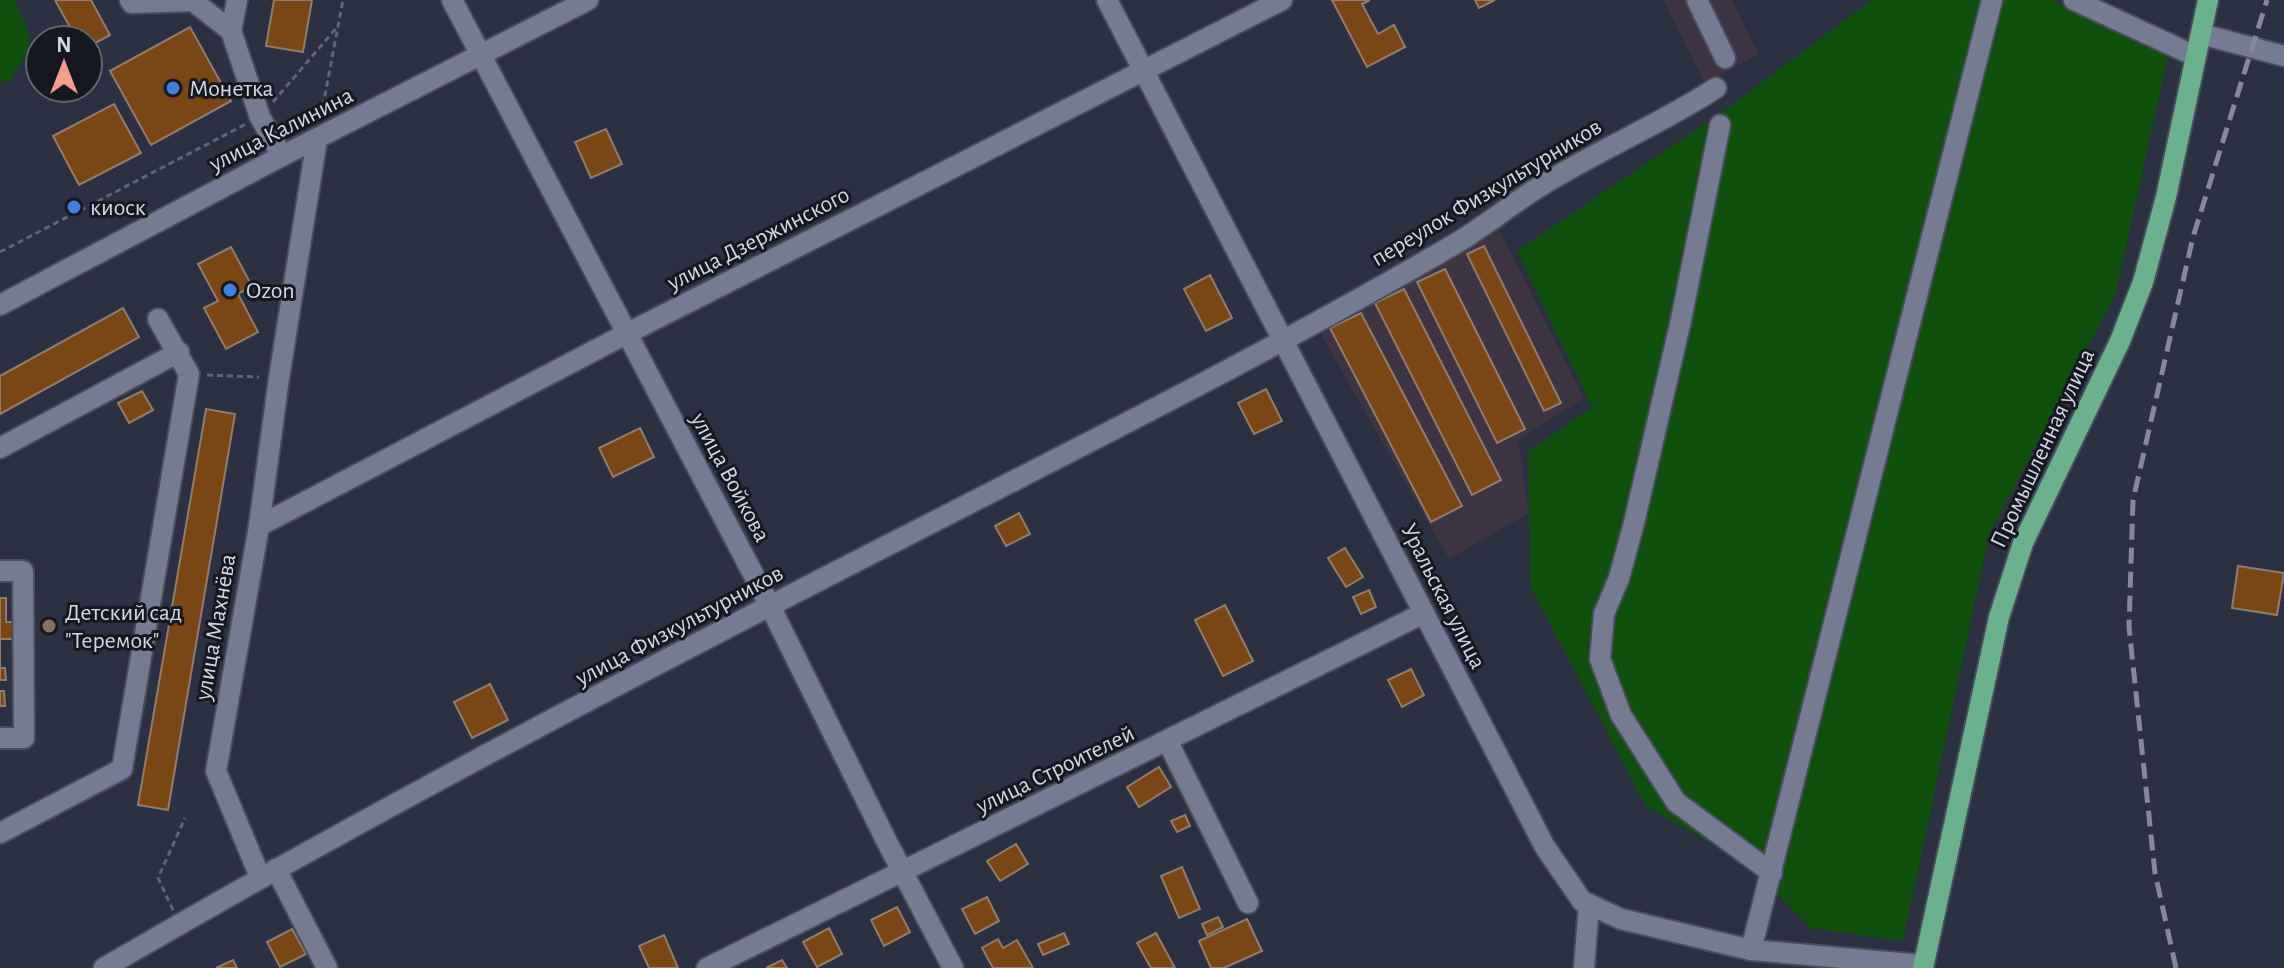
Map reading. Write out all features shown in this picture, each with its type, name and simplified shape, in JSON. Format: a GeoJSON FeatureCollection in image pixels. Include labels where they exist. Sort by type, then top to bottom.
{"type":"FeatureCollection","features":[{"type":"Feature","properties":{"kind":"main road","name":"Промышленная улица"},"geometry":{"type":"LineString","coordinates":[[1923,967],[1999,617],[2023,543],[2120,341],[2143,282],[2166,197],[2208,0]]}},
{"type":"Feature","properties":{"kind":"street"},"geometry":{"type":"LineString","coordinates":[[130,0],[132,3],[193,1],[231,31]]}},
{"type":"Feature","properties":{"kind":"street"},"geometry":{"type":"LineString","coordinates":[[237,0],[231,31],[260,117],[282,156]]}},
{"type":"Feature","properties":{"kind":"street"},"geometry":{"type":"LineString","coordinates":[[452,0],[479,56]]}},
{"type":"Feature","properties":{"kind":"street","name":"улица Калинина"},"geometry":{"type":"LineString","coordinates":[[0,305],[282,156],[588,0]]}},
{"type":"Feature","properties":{"kind":"street","name":"Уральская улица"},"geometry":{"type":"LineString","coordinates":[[1107,0],[1545,847],[1582,901],[1621,919],[1751,950],[1923,967]]}},
{"type":"Feature","properties":{"kind":"street","name":"улица Дзержинского"},"geometry":{"type":"LineString","coordinates":[[259,526],[626,334],[1282,0]]}},
{"type":"Feature","properties":{"kind":"street"},"geometry":{"type":"LineString","coordinates":[[1697,0],[1725,58]]}},
{"type":"Feature","properties":{"kind":"street"},"geometry":{"type":"LineString","coordinates":[[1751,950],[1992,0]]}},
{"type":"Feature","properties":{"kind":"street"},"geometry":{"type":"LineString","coordinates":[[2074,0],[2195,56]]}},
{"type":"Feature","properties":{"kind":"street"},"geometry":{"type":"LineString","coordinates":[[2201,34],[2284,56]]}},
{"type":"Feature","properties":{"kind":"street","name":"улица Войкова"},"geometry":{"type":"LineString","coordinates":[[479,56],[770,606],[953,968]]}},
{"type":"Feature","properties":{"kind":"street","name":"переулок Физкультурников"},"geometry":{"type":"LineString","coordinates":[[1284,341],[1460,241],[1588,157],[1678,113],[1716,88]]}},
{"type":"Feature","properties":{"kind":"street"},"geometry":{"type":"LineString","coordinates":[[1720,125],[1681,320],[1634,523],[1619,578],[1604,614],[1600,659],[1621,715],[1676,802],[1772,873]]}},
{"type":"Feature","properties":{"kind":"street","name":"улица Махнёва"},"geometry":{"type":"LineString","coordinates":[[317,139],[259,526],[216,771],[268,873],[327,968]]}},
{"type":"Feature","properties":{"kind":"street"},"geometry":{"type":"LineString","coordinates":[[0,833],[122,769],[189,374],[158,319]]}},
{"type":"Feature","properties":{"kind":"street","name":"улица Физкультурников"},"geometry":{"type":"LineString","coordinates":[[104,968],[268,873],[770,606],[1284,341]]}},
{"type":"Feature","properties":{"kind":"street"},"geometry":{"type":"LineString","coordinates":[[0,448],[179,352]]}},
{"type":"Feature","properties":{"kind":"street"},"geometry":{"type":"LineString","coordinates":[[0,571],[23,571],[24,708],[24,738],[0,738]]}},
{"type":"Feature","properties":{"kind":"street","name":"улица Строителей"},"geometry":{"type":"LineString","coordinates":[[707,968],[1424,613]]}},
{"type":"Feature","properties":{"kind":"street"},"geometry":{"type":"LineString","coordinates":[[1168,742],[1248,903]]}},
{"type":"Feature","properties":{"kind":"street"},"geometry":{"type":"LineString","coordinates":[[1584,968],[1589,904]]}},
{"type":"Feature","properties":{"kind":"path"},"geometry":{"type":"LineString","coordinates":[[317,139],[343,0]]}},
{"type":"Feature","properties":{"kind":"path"},"geometry":{"type":"LineString","coordinates":[[0,252],[260,117],[338,26]]}},
{"type":"Feature","properties":{"kind":"path"},"geometry":{"type":"LineString","coordinates":[[189,374],[279,378]]}},
{"type":"Feature","properties":{"kind":"path"},"geometry":{"type":"LineString","coordinates":[[180,924],[158,878],[185,818]]}},
{"type":"Feature","properties":{"kind":"shaded area"},"geometry":{"type":"Polygon","coordinates":[[[1663,0],[1732,0],[1759,55],[1704,82],[1663,0]]]}},
{"type":"Feature","properties":{"kind":"shaded area"},"geometry":{"type":"Polygon","coordinates":[[[1500,231],[1584,398],[1518,440],[1529,513],[1449,559],[1319,331],[1500,231]]]}},
{"type":"Feature","properties":{"kind":"green space"},"geometry":{"type":"Polygon","coordinates":[[[0,0],[14,0],[25,24],[24,59],[9,81],[0,82],[0,0]]]}},
{"type":"Feature","properties":{"kind":"green space"},"geometry":{"type":"Polygon","coordinates":[[[1872,0],[2051,0],[2168,56],[2116,293],[1989,535],[1903,941],[1811,928],[1748,865],[1646,806],[1530,586],[1528,452],[1592,407],[1517,251],[1725,110],[1872,0]]]}},
{"type":"Feature","properties":{"kind":"building"},"geometry":{"type":"Polygon","coordinates":[[[55,0],[91,0],[110,35],[104,38],[104,24],[68,24],[55,0]]]}},
{"type":"Feature","properties":{"kind":"building"},"geometry":{"type":"Polygon","coordinates":[[[274,0],[312,0],[303,52],[266,46],[274,0]]]}},
{"type":"Feature","properties":{"kind":"building"},"geometry":{"type":"Polygon","coordinates":[[[1332,0],[1370,0],[1362,4],[1378,34],[1394,25],[1405,47],[1367,67],[1332,0]]]}},
{"type":"Feature","properties":{"kind":"building"},"geometry":{"type":"Polygon","coordinates":[[[1475,0],[1495,0],[1479,8],[1475,0]]]}},
{"type":"Feature","properties":{"kind":"building"},"geometry":{"type":"Polygon","coordinates":[[[190,27],[231,101],[151,145],[110,71],[190,27]]]}},
{"type":"Feature","properties":{"kind":"building"},"geometry":{"type":"Polygon","coordinates":[[[114,104],[141,153],[79,185],[53,136],[114,104]]]}},
{"type":"Feature","properties":{"kind":"building"},"geometry":{"type":"Polygon","coordinates":[[[606,129],[622,164],[591,178],[575,142],[606,129]]]}},
{"type":"Feature","properties":{"kind":"building"},"geometry":{"type":"Polygon","coordinates":[[[1484,246],[1561,403],[1544,411],[1467,254],[1484,246]]]}},
{"type":"Feature","properties":{"kind":"building"},"geometry":{"type":"Polygon","coordinates":[[[231,247],[252,286],[238,294],[258,332],[226,349],[204,308],[218,301],[198,264],[231,247]]]}},
{"type":"Feature","properties":{"kind":"building"},"geometry":{"type":"Polygon","coordinates":[[[1445,269],[1525,429],[1497,443],[1417,282],[1445,269]]]}},
{"type":"Feature","properties":{"kind":"building"},"geometry":{"type":"Polygon","coordinates":[[[1210,275],[1232,318],[1206,331],[1184,289],[1210,275]]]}},
{"type":"Feature","properties":{"kind":"building"},"geometry":{"type":"Polygon","coordinates":[[[1404,289],[1501,480],[1472,495],[1375,303],[1404,289]]]}},
{"type":"Feature","properties":{"kind":"building"},"geometry":{"type":"Polygon","coordinates":[[[123,308],[139,337],[0,414],[0,376],[123,308]]]}},
{"type":"Feature","properties":{"kind":"building"},"geometry":{"type":"Polygon","coordinates":[[[1361,313],[1462,506],[1431,522],[1330,328],[1361,313]]]}},
{"type":"Feature","properties":{"kind":"building"},"geometry":{"type":"Polygon","coordinates":[[[1266,389],[1282,421],[1254,434],[1238,403],[1266,389]]]}},
{"type":"Feature","properties":{"kind":"building"},"geometry":{"type":"Polygon","coordinates":[[[142,391],[153,410],[129,423],[118,403],[142,391]]]}},
{"type":"Feature","properties":{"kind":"building"},"geometry":{"type":"Polygon","coordinates":[[[206,409],[235,414],[168,810],[138,805],[206,409]]]}},
{"type":"Feature","properties":{"kind":"building"},"geometry":{"type":"Polygon","coordinates":[[[640,428],[654,457],[613,477],[599,448],[640,428]]]}},
{"type":"Feature","properties":{"kind":"building"},"geometry":{"type":"Polygon","coordinates":[[[1019,513],[1030,534],[1006,546],[995,526],[1019,513]]]}},
{"type":"Feature","properties":{"kind":"building"},"geometry":{"type":"Polygon","coordinates":[[[1345,548],[1363,577],[1346,587],[1328,558],[1345,548]]]}},
{"type":"Feature","properties":{"kind":"building"},"geometry":{"type":"Polygon","coordinates":[[[2238,566],[2284,573],[2277,615],[2232,608],[2238,566]]]}},
{"type":"Feature","properties":{"kind":"building"},"geometry":{"type":"Polygon","coordinates":[[[1369,590],[1376,607],[1361,614],[1353,597],[1369,590]]]}},
{"type":"Feature","properties":{"kind":"building"},"geometry":{"type":"Polygon","coordinates":[[[0,598],[6,598],[6,622],[15,622],[15,639],[0,639],[0,598]]]}},
{"type":"Feature","properties":{"kind":"building"},"geometry":{"type":"Polygon","coordinates":[[[1225,605],[1253,661],[1223,676],[1195,620],[1225,605]]]}},
{"type":"Feature","properties":{"kind":"building"},"geometry":{"type":"Polygon","coordinates":[[[0,668],[5,668],[6,680],[0,680],[0,668]]]}},
{"type":"Feature","properties":{"kind":"building"},"geometry":{"type":"Polygon","coordinates":[[[1411,669],[1424,695],[1402,707],[1388,680],[1411,669]]]}},
{"type":"Feature","properties":{"kind":"building"},"geometry":{"type":"Polygon","coordinates":[[[490,684],[508,720],[472,738],[454,702],[490,684]]]}},
{"type":"Feature","properties":{"kind":"building"},"geometry":{"type":"Polygon","coordinates":[[[0,691],[4,691],[5,706],[0,706],[0,691]]]}},
{"type":"Feature","properties":{"kind":"building"},"geometry":{"type":"Polygon","coordinates":[[[1159,767],[1171,787],[1139,807],[1127,787],[1159,767]]]}},
{"type":"Feature","properties":{"kind":"building"},"geometry":{"type":"Polygon","coordinates":[[[1185,815],[1190,826],[1177,832],[1171,821],[1185,815]]]}},
{"type":"Feature","properties":{"kind":"building"},"geometry":{"type":"Polygon","coordinates":[[[1016,844],[1028,864],[1000,881],[987,861],[1016,844]]]}},
{"type":"Feature","properties":{"kind":"building"},"geometry":{"type":"Polygon","coordinates":[[[1182,867],[1200,909],[1179,918],[1161,876],[1182,867]]]}},
{"type":"Feature","properties":{"kind":"building"},"geometry":{"type":"Polygon","coordinates":[[[987,897],[999,921],[975,934],[962,909],[987,897]]]}},
{"type":"Feature","properties":{"kind":"building"},"geometry":{"type":"Polygon","coordinates":[[[897,907],[910,932],[884,946],[871,920],[897,907]]]}},
{"type":"Feature","properties":{"kind":"building"},"geometry":{"type":"Polygon","coordinates":[[[1218,917],[1223,927],[1207,935],[1202,924],[1218,917]]]}},
{"type":"Feature","properties":{"kind":"building"},"geometry":{"type":"Polygon","coordinates":[[[1247,919],[1262,951],[1224,968],[1211,968],[1199,941],[1247,919]]]}},
{"type":"Feature","properties":{"kind":"building"},"geometry":{"type":"Polygon","coordinates":[[[829,928],[842,954],[817,967],[803,942],[829,928]]]}},
{"type":"Feature","properties":{"kind":"building"},"geometry":{"type":"Polygon","coordinates":[[[292,929],[306,954],[280,967],[267,942],[292,929]]]}},
{"type":"Feature","properties":{"kind":"building"},"geometry":{"type":"Polygon","coordinates":[[[1064,933],[1069,944],[1043,955],[1038,944],[1064,933]]]}},
{"type":"Feature","properties":{"kind":"building"},"geometry":{"type":"Polygon","coordinates":[[[1156,933],[1175,968],[1151,968],[1137,943],[1156,933]]]}},
{"type":"Feature","properties":{"kind":"building"},"geometry":{"type":"Polygon","coordinates":[[[664,935],[678,968],[649,968],[639,946],[664,935]]]}},
{"type":"Feature","properties":{"kind":"building"},"geometry":{"type":"Polygon","coordinates":[[[998,939],[1003,948],[1017,940],[1033,968],[993,968],[982,948],[998,939]]]}},
{"type":"Feature","properties":{"kind":"building"},"geometry":{"type":"Polygon","coordinates":[[[233,960],[237,968],[216,968],[233,960]]]}},
{"type":"Feature","properties":{"kind":"building"},"geometry":{"type":"Polygon","coordinates":[[[782,960],[787,968],[766,968],[782,960]]]}},
{"type":"Feature","properties":{"kind":"railway"},"geometry":{"type":"LineString","coordinates":[[2176,968],[2155,873],[2129,627],[2133,500],[2193,237],[2267,0]]}},
{"type":"Feature","properties":{"kind":"place","name":"Монетка"},"geometry":{"type":"Point","coordinates":[173,88]}},
{"type":"Feature","properties":{"kind":"place","name":"киоск"},"geometry":{"type":"Point","coordinates":[74,207]}},
{"type":"Feature","properties":{"kind":"place","name":"Ozon"},"geometry":{"type":"Point","coordinates":[230,290]}},
{"type":"Feature","properties":{"kind":"place","name":"Детский сад \"Теремок\""},"geometry":{"type":"Point","coordinates":[49,626]}}]}
